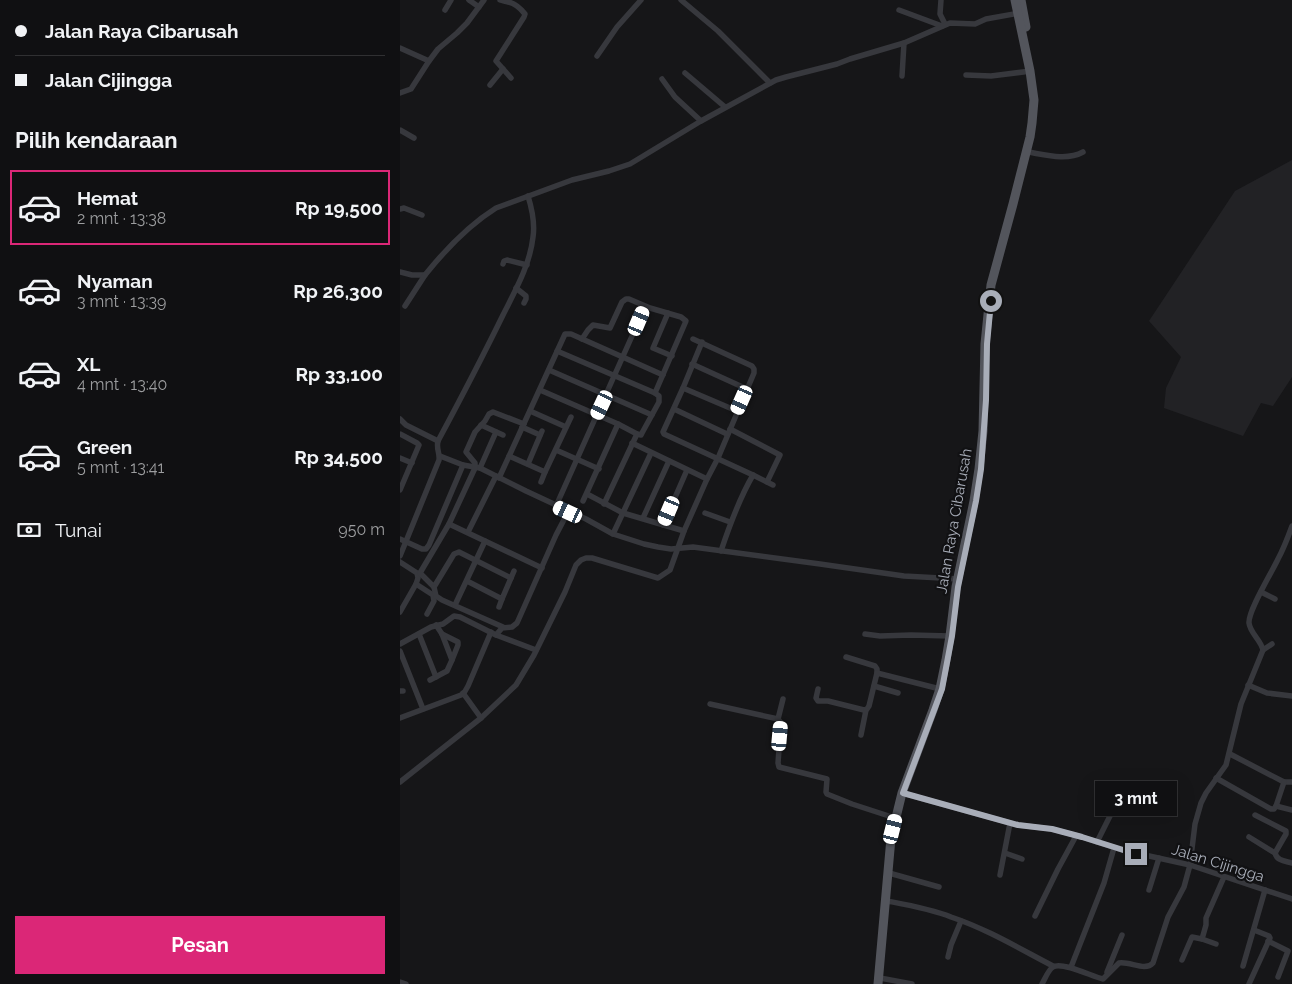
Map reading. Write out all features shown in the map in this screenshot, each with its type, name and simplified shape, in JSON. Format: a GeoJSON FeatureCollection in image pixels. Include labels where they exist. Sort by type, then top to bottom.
{"type":"FeatureCollection","features":[{"type":"Feature","properties":{"kind":"main road","name":"Jalan Raya Cibarusah"},"geometry":{"type":"LineString","coordinates":[[957,583],[976,501],[981,469],[986,400],[987,344],[993,286],[1034,125],[1036,104],[1032,71],[1020,13],[1015,0]]}},
{"type":"Feature","properties":{"kind":"main road","name":"Jalan Raya Cibarusah"},"geometry":{"type":"LineString","coordinates":[[1020,13],[1021,0]]}},
{"type":"Feature","properties":{"kind":"main road","name":"Jalan Raya Cibarusah"},"geometry":{"type":"LineString","coordinates":[[880,982],[889,849],[895,818],[940,688],[950,636],[957,583],[974,500],[983,432],[985,344],[991,285],[1030,137],[1034,100],[1032,71]]}},
{"type":"Feature","properties":{"kind":"main road","name":"Jalan Raya Cibarusah"},"geometry":{"type":"LineString","coordinates":[[880,982],[892,839],[903,793],[942,689],[952,636],[955,600]]}},
{"type":"Feature","properties":{"kind":"street"},"geometry":{"type":"LineString","coordinates":[[445,10],[451,0]]}},
{"type":"Feature","properties":{"kind":"street"},"geometry":{"type":"LineString","coordinates":[[469,0],[479,7]]}},
{"type":"Feature","properties":{"kind":"street"},"geometry":{"type":"LineString","coordinates":[[400,93],[411,89],[428,61],[441,46],[467,23],[484,0]]}},
{"type":"Feature","properties":{"kind":"street"},"geometry":{"type":"LineString","coordinates":[[500,0],[512,3],[525,14],[496,60],[511,78]]}},
{"type":"Feature","properties":{"kind":"street"},"geometry":{"type":"LineString","coordinates":[[597,56],[617,27],[641,0]]}},
{"type":"Feature","properties":{"kind":"street"},"geometry":{"type":"LineString","coordinates":[[681,0],[717,30],[770,83]]}},
{"type":"Feature","properties":{"kind":"street"},"geometry":{"type":"LineString","coordinates":[[941,0],[940,14],[943,25]]}},
{"type":"Feature","properties":{"kind":"street"},"geometry":{"type":"LineString","coordinates":[[899,10],[943,25]]}},
{"type":"Feature","properties":{"kind":"street"},"geometry":{"type":"LineString","coordinates":[[405,306],[424,275],[465,232],[496,208],[572,180],[630,164],[701,121],[770,83],[786,77],[837,64],[904,43],[943,25],[954,23],[975,24],[986,19],[1020,13]]}},
{"type":"Feature","properties":{"kind":"street"},"geometry":{"type":"LineString","coordinates":[[902,76],[904,43]]}},
{"type":"Feature","properties":{"kind":"street"},"geometry":{"type":"LineString","coordinates":[[400,48],[428,61]]}},
{"type":"Feature","properties":{"kind":"street"},"geometry":{"type":"LineString","coordinates":[[490,85],[503,69]]}},
{"type":"Feature","properties":{"kind":"street"},"geometry":{"type":"LineString","coordinates":[[966,75],[991,76],[1032,71]]}},
{"type":"Feature","properties":{"kind":"street"},"geometry":{"type":"LineString","coordinates":[[685,73],[725,108]]}},
{"type":"Feature","properties":{"kind":"street"},"geometry":{"type":"LineString","coordinates":[[662,80],[675,97],[701,121]]}},
{"type":"Feature","properties":{"kind":"street"},"geometry":{"type":"LineString","coordinates":[[400,130],[414,138]]}},
{"type":"Feature","properties":{"kind":"street"},"geometry":{"type":"LineString","coordinates":[[1028,152],[1051,156],[1078,155],[1083,152]]}},
{"type":"Feature","properties":{"kind":"street"},"geometry":{"type":"LineString","coordinates":[[400,556],[438,465],[440,456],[437,449],[438,441],[492,338],[526,265],[533,233],[528,196]]}},
{"type":"Feature","properties":{"kind":"street"},"geometry":{"type":"LineString","coordinates":[[400,209],[404,208],[422,215]]}},
{"type":"Feature","properties":{"kind":"street"},"geometry":{"type":"LineString","coordinates":[[503,264],[507,260],[526,265]]}},
{"type":"Feature","properties":{"kind":"street"},"geometry":{"type":"LineString","coordinates":[[400,272],[424,275]]}},
{"type":"Feature","properties":{"kind":"street"},"geometry":{"type":"LineString","coordinates":[[516,288],[526,296],[524,303]]}},
{"type":"Feature","properties":{"kind":"street"},"geometry":{"type":"LineString","coordinates":[[582,339],[593,325],[610,328],[625,299],[645,307],[681,316],[686,321],[655,393]]}},
{"type":"Feature","properties":{"kind":"street"},"geometry":{"type":"LineString","coordinates":[[556,506],[645,307]]}},
{"type":"Feature","properties":{"kind":"street"},"geometry":{"type":"LineString","coordinates":[[668,313],[653,348],[672,356]]}},
{"type":"Feature","properties":{"kind":"street"},"geometry":{"type":"LineString","coordinates":[[468,532],[523,426],[565,334],[571,334],[663,375]]}},
{"type":"Feature","properties":{"kind":"street"},"geometry":{"type":"LineString","coordinates":[[400,782],[481,718],[516,686],[562,599],[576,565],[581,560],[592,558],[658,578],[670,570],[684,531],[718,458],[754,373],[752,366],[693,338]]}},
{"type":"Feature","properties":{"kind":"street"},"geometry":{"type":"LineString","coordinates":[[674,410],[728,431],[780,455],[770,484],[663,432],[702,342]]}},
{"type":"Feature","properties":{"kind":"street"},"geometry":{"type":"LineString","coordinates":[[540,390],[639,435],[652,415],[659,399],[658,395],[558,351]]}},
{"type":"Feature","properties":{"kind":"street"},"geometry":{"type":"LineString","coordinates":[[692,364],[747,389]]}},
{"type":"Feature","properties":{"kind":"street"},"geometry":{"type":"LineString","coordinates":[[549,370],[652,415]]}},
{"type":"Feature","properties":{"kind":"street"},"geometry":{"type":"LineString","coordinates":[[683,388],[737,411]]}},
{"type":"Feature","properties":{"kind":"street"},"geometry":{"type":"LineString","coordinates":[[530,410],[566,426]]}},
{"type":"Feature","properties":{"kind":"street"},"geometry":{"type":"LineString","coordinates":[[478,468],[466,454],[466,451],[475,432],[489,414],[493,412],[541,433],[528,464]]}},
{"type":"Feature","properties":{"kind":"street"},"geometry":{"type":"LineString","coordinates":[[541,482],[571,417]]}},
{"type":"Feature","properties":{"kind":"street"},"geometry":{"type":"LineString","coordinates":[[400,419],[438,441]]}},
{"type":"Feature","properties":{"kind":"street"},"geometry":{"type":"LineString","coordinates":[[584,501],[618,424]]}},
{"type":"Feature","properties":{"kind":"street"},"geometry":{"type":"LineString","coordinates":[[481,425],[503,435]]}},
{"type":"Feature","properties":{"kind":"street"},"geometry":{"type":"LineString","coordinates":[[496,432],[449,524],[420,572],[434,587],[435,594],[438,597],[503,627]]}},
{"type":"Feature","properties":{"kind":"street"},"geometry":{"type":"LineString","coordinates":[[400,434],[419,444],[401,486]]}},
{"type":"Feature","properties":{"kind":"street"},"geometry":{"type":"LineString","coordinates":[[604,504],[636,434]]}},
{"type":"Feature","properties":{"kind":"street"},"geometry":{"type":"LineString","coordinates":[[632,443],[707,479]]}},
{"type":"Feature","properties":{"kind":"street"},"geometry":{"type":"LineString","coordinates":[[556,450],[599,469]]}},
{"type":"Feature","properties":{"kind":"street"},"geometry":{"type":"LineString","coordinates":[[613,534],[651,452]]}},
{"type":"Feature","properties":{"kind":"street"},"geometry":{"type":"LineString","coordinates":[[440,456],[463,466],[478,468],[586,519],[613,534],[644,544],[665,548],[676,553],[689,547],[957,583]]}},
{"type":"Feature","properties":{"kind":"street"},"geometry":{"type":"LineString","coordinates":[[508,456],[545,472]]}},
{"type":"Feature","properties":{"kind":"street"},"geometry":{"type":"LineString","coordinates":[[400,458],[412,463]]}},
{"type":"Feature","properties":{"kind":"street"},"geometry":{"type":"LineString","coordinates":[[643,518],[669,461]]}},
{"type":"Feature","properties":{"kind":"street"},"geometry":{"type":"LineString","coordinates":[[400,539],[422,549],[428,547],[463,466]]}},
{"type":"Feature","properties":{"kind":"street"},"geometry":{"type":"LineString","coordinates":[[663,525],[687,470]]}},
{"type":"Feature","properties":{"kind":"street"},"geometry":{"type":"LineString","coordinates":[[721,551],[730,522],[753,475]]}},
{"type":"Feature","properties":{"kind":"street"},"geometry":{"type":"LineString","coordinates":[[587,494],[623,513],[684,531]]}},
{"type":"Feature","properties":{"kind":"street"},"geometry":{"type":"LineString","coordinates":[[400,718],[463,693],[493,634],[503,627],[512,626],[517,623],[568,512]]}},
{"type":"Feature","properties":{"kind":"street"},"geometry":{"type":"LineString","coordinates":[[705,513],[730,522]]}},
{"type":"Feature","properties":{"kind":"street"},"geometry":{"type":"LineString","coordinates":[[449,524],[542,568]]}},
{"type":"Feature","properties":{"kind":"street"},"geometry":{"type":"LineString","coordinates":[[1263,650],[1250,627],[1249,621],[1253,608],[1279,558],[1292,526]]}},
{"type":"Feature","properties":{"kind":"street"},"geometry":{"type":"LineString","coordinates":[[455,605],[485,541]]}},
{"type":"Feature","properties":{"kind":"street"},"geometry":{"type":"LineString","coordinates":[[434,587],[456,552],[461,552],[511,578]]}},
{"type":"Feature","properties":{"kind":"street"},"geometry":{"type":"LineString","coordinates":[[400,562],[417,573],[418,578],[400,612]]}},
{"type":"Feature","properties":{"kind":"street"},"geometry":{"type":"LineString","coordinates":[[499,607],[514,571]]}},
{"type":"Feature","properties":{"kind":"street"},"geometry":{"type":"LineString","coordinates":[[467,581],[502,599]]}},
{"type":"Feature","properties":{"kind":"street"},"geometry":{"type":"LineString","coordinates":[[416,584],[434,597],[434,601],[427,614]]}},
{"type":"Feature","properties":{"kind":"street"},"geometry":{"type":"LineString","coordinates":[[1261,592],[1275,599]]}},
{"type":"Feature","properties":{"kind":"street"},"geometry":{"type":"LineString","coordinates":[[400,644],[436,625],[442,624],[454,616],[460,617],[493,634],[536,650]]}},
{"type":"Feature","properties":{"kind":"street"},"geometry":{"type":"LineString","coordinates":[[436,625],[442,634],[452,660]]}},
{"type":"Feature","properties":{"kind":"street"},"geometry":{"type":"LineString","coordinates":[[419,634],[436,677]]}},
{"type":"Feature","properties":{"kind":"street"},"geometry":{"type":"LineString","coordinates":[[430,680],[447,672],[458,642],[442,634]]}},
{"type":"Feature","properties":{"kind":"street"},"geometry":{"type":"LineString","coordinates":[[865,634],[880,636],[911,634],[950,636]]}},
{"type":"Feature","properties":{"kind":"street"},"geometry":{"type":"LineString","coordinates":[[1103,980],[1120,962],[1147,967],[1152,964],[1168,917],[1184,887],[1190,865],[1197,814],[1203,798],[1226,765],[1248,685],[1263,650],[1272,644]]}},
{"type":"Feature","properties":{"kind":"street"},"geometry":{"type":"LineString","coordinates":[[400,651],[423,709]]}},
{"type":"Feature","properties":{"kind":"street"},"geometry":{"type":"LineString","coordinates":[[846,657],[875,666],[878,669],[861,735]]}},
{"type":"Feature","properties":{"kind":"street"},"geometry":{"type":"LineString","coordinates":[[878,673],[940,688]]}},
{"type":"Feature","properties":{"kind":"street"},"geometry":{"type":"LineString","coordinates":[[1248,685],[1267,693],[1292,696]]}},
{"type":"Feature","properties":{"kind":"street"},"geometry":{"type":"LineString","coordinates":[[874,686],[898,693]]}},
{"type":"Feature","properties":{"kind":"street"},"geometry":{"type":"LineString","coordinates":[[818,690],[816,698],[818,701],[828,701],[866,710]]}},
{"type":"Feature","properties":{"kind":"street"},"geometry":{"type":"LineString","coordinates":[[463,693],[481,718]]}},
{"type":"Feature","properties":{"kind":"street"},"geometry":{"type":"LineString","coordinates":[[783,698],[778,719],[781,723],[779,767],[827,779],[827,794],[895,818]]}},
{"type":"Feature","properties":{"kind":"street"},"geometry":{"type":"LineString","coordinates":[[710,704],[778,719]]}},
{"type":"Feature","properties":{"kind":"street"},"geometry":{"type":"LineString","coordinates":[[1230,754],[1284,782],[1292,782]]}},
{"type":"Feature","properties":{"kind":"street"},"geometry":{"type":"LineString","coordinates":[[1216,778],[1271,809],[1274,809],[1276,806],[1284,782]]}},
{"type":"Feature","properties":{"kind":"street","name":"Jalan Cijingga"},"geometry":{"type":"LineString","coordinates":[[903,793],[1010,823],[1052,829],[1114,848],[1190,865],[1292,899]]}},
{"type":"Feature","properties":{"kind":"street"},"geometry":{"type":"LineString","coordinates":[[1276,806],[1292,810]]}},
{"type":"Feature","properties":{"kind":"street"},"geometry":{"type":"LineString","coordinates":[[1097,842],[1112,810]]}},
{"type":"Feature","properties":{"kind":"street"},"geometry":{"type":"LineString","coordinates":[[1255,815],[1286,832],[1275,853]]}},
{"type":"Feature","properties":{"kind":"street"},"geometry":{"type":"LineString","coordinates":[[1000,875],[1010,823]]}},
{"type":"Feature","properties":{"kind":"street"},"geometry":{"type":"LineString","coordinates":[[1035,916],[1076,836]]}},
{"type":"Feature","properties":{"kind":"street"},"geometry":{"type":"LineString","coordinates":[[1249,838],[1275,853],[1279,860],[1292,863]]}},
{"type":"Feature","properties":{"kind":"street"},"geometry":{"type":"LineString","coordinates":[[1071,967],[1101,891],[1114,848]]}},
{"type":"Feature","properties":{"kind":"street"},"geometry":{"type":"LineString","coordinates":[[1005,853],[1022,859]]}},
{"type":"Feature","properties":{"kind":"street"},"geometry":{"type":"LineString","coordinates":[[1149,890],[1159,858]]}},
{"type":"Feature","properties":{"kind":"street"},"geometry":{"type":"LineString","coordinates":[[889,873],[939,887]]}},
{"type":"Feature","properties":{"kind":"street"},"geometry":{"type":"LineString","coordinates":[[1202,939],[1206,918],[1224,877]]}},
{"type":"Feature","properties":{"kind":"street"},"geometry":{"type":"LineString","coordinates":[[1243,966],[1266,890]]}},
{"type":"Feature","properties":{"kind":"street"},"geometry":{"type":"LineString","coordinates":[[887,901],[950,916],[1003,940],[1053,966],[1071,967],[1103,980]]}},
{"type":"Feature","properties":{"kind":"street"},"geometry":{"type":"LineString","coordinates":[[948,957],[961,921]]}},
{"type":"Feature","properties":{"kind":"street"},"geometry":{"type":"LineString","coordinates":[[1249,984],[1269,936],[1254,930]]}},
{"type":"Feature","properties":{"kind":"street"},"geometry":{"type":"LineString","coordinates":[[1103,980],[1122,934]]}},
{"type":"Feature","properties":{"kind":"street"},"geometry":{"type":"LineString","coordinates":[[1182,960],[1192,937],[1216,944]]}},
{"type":"Feature","properties":{"kind":"street"},"geometry":{"type":"LineString","coordinates":[[1268,941],[1288,950],[1278,977]]}},
{"type":"Feature","properties":{"kind":"street"},"geometry":{"type":"LineString","coordinates":[[1042,984],[1053,966]]}},
{"type":"Feature","properties":{"kind":"street"},"geometry":{"type":"LineString","coordinates":[[400,982],[406,984]]}},
{"type":"Feature","properties":{"kind":"street"},"geometry":{"type":"LineString","coordinates":[[880,982],[912,984]]}},
{"type":"Feature","properties":{"kind":"shaded area"},"geometry":{"type":"Polygon","coordinates":[[[1292,160],[1292,377],[1273,406],[1261,403],[1243,436],[1164,408],[1166,388],[1181,357],[1149,321],[1235,191],[1292,160]]]}},
{"type":"Feature","properties":{"kind":"route"},"geometry":{"type":"LineString","coordinates":[[991,301],[987,344],[985,432],[981,469],[958,587],[948,660],[935,710],[903,793],[1018,825],[1052,829],[1136,854]]}}]}
